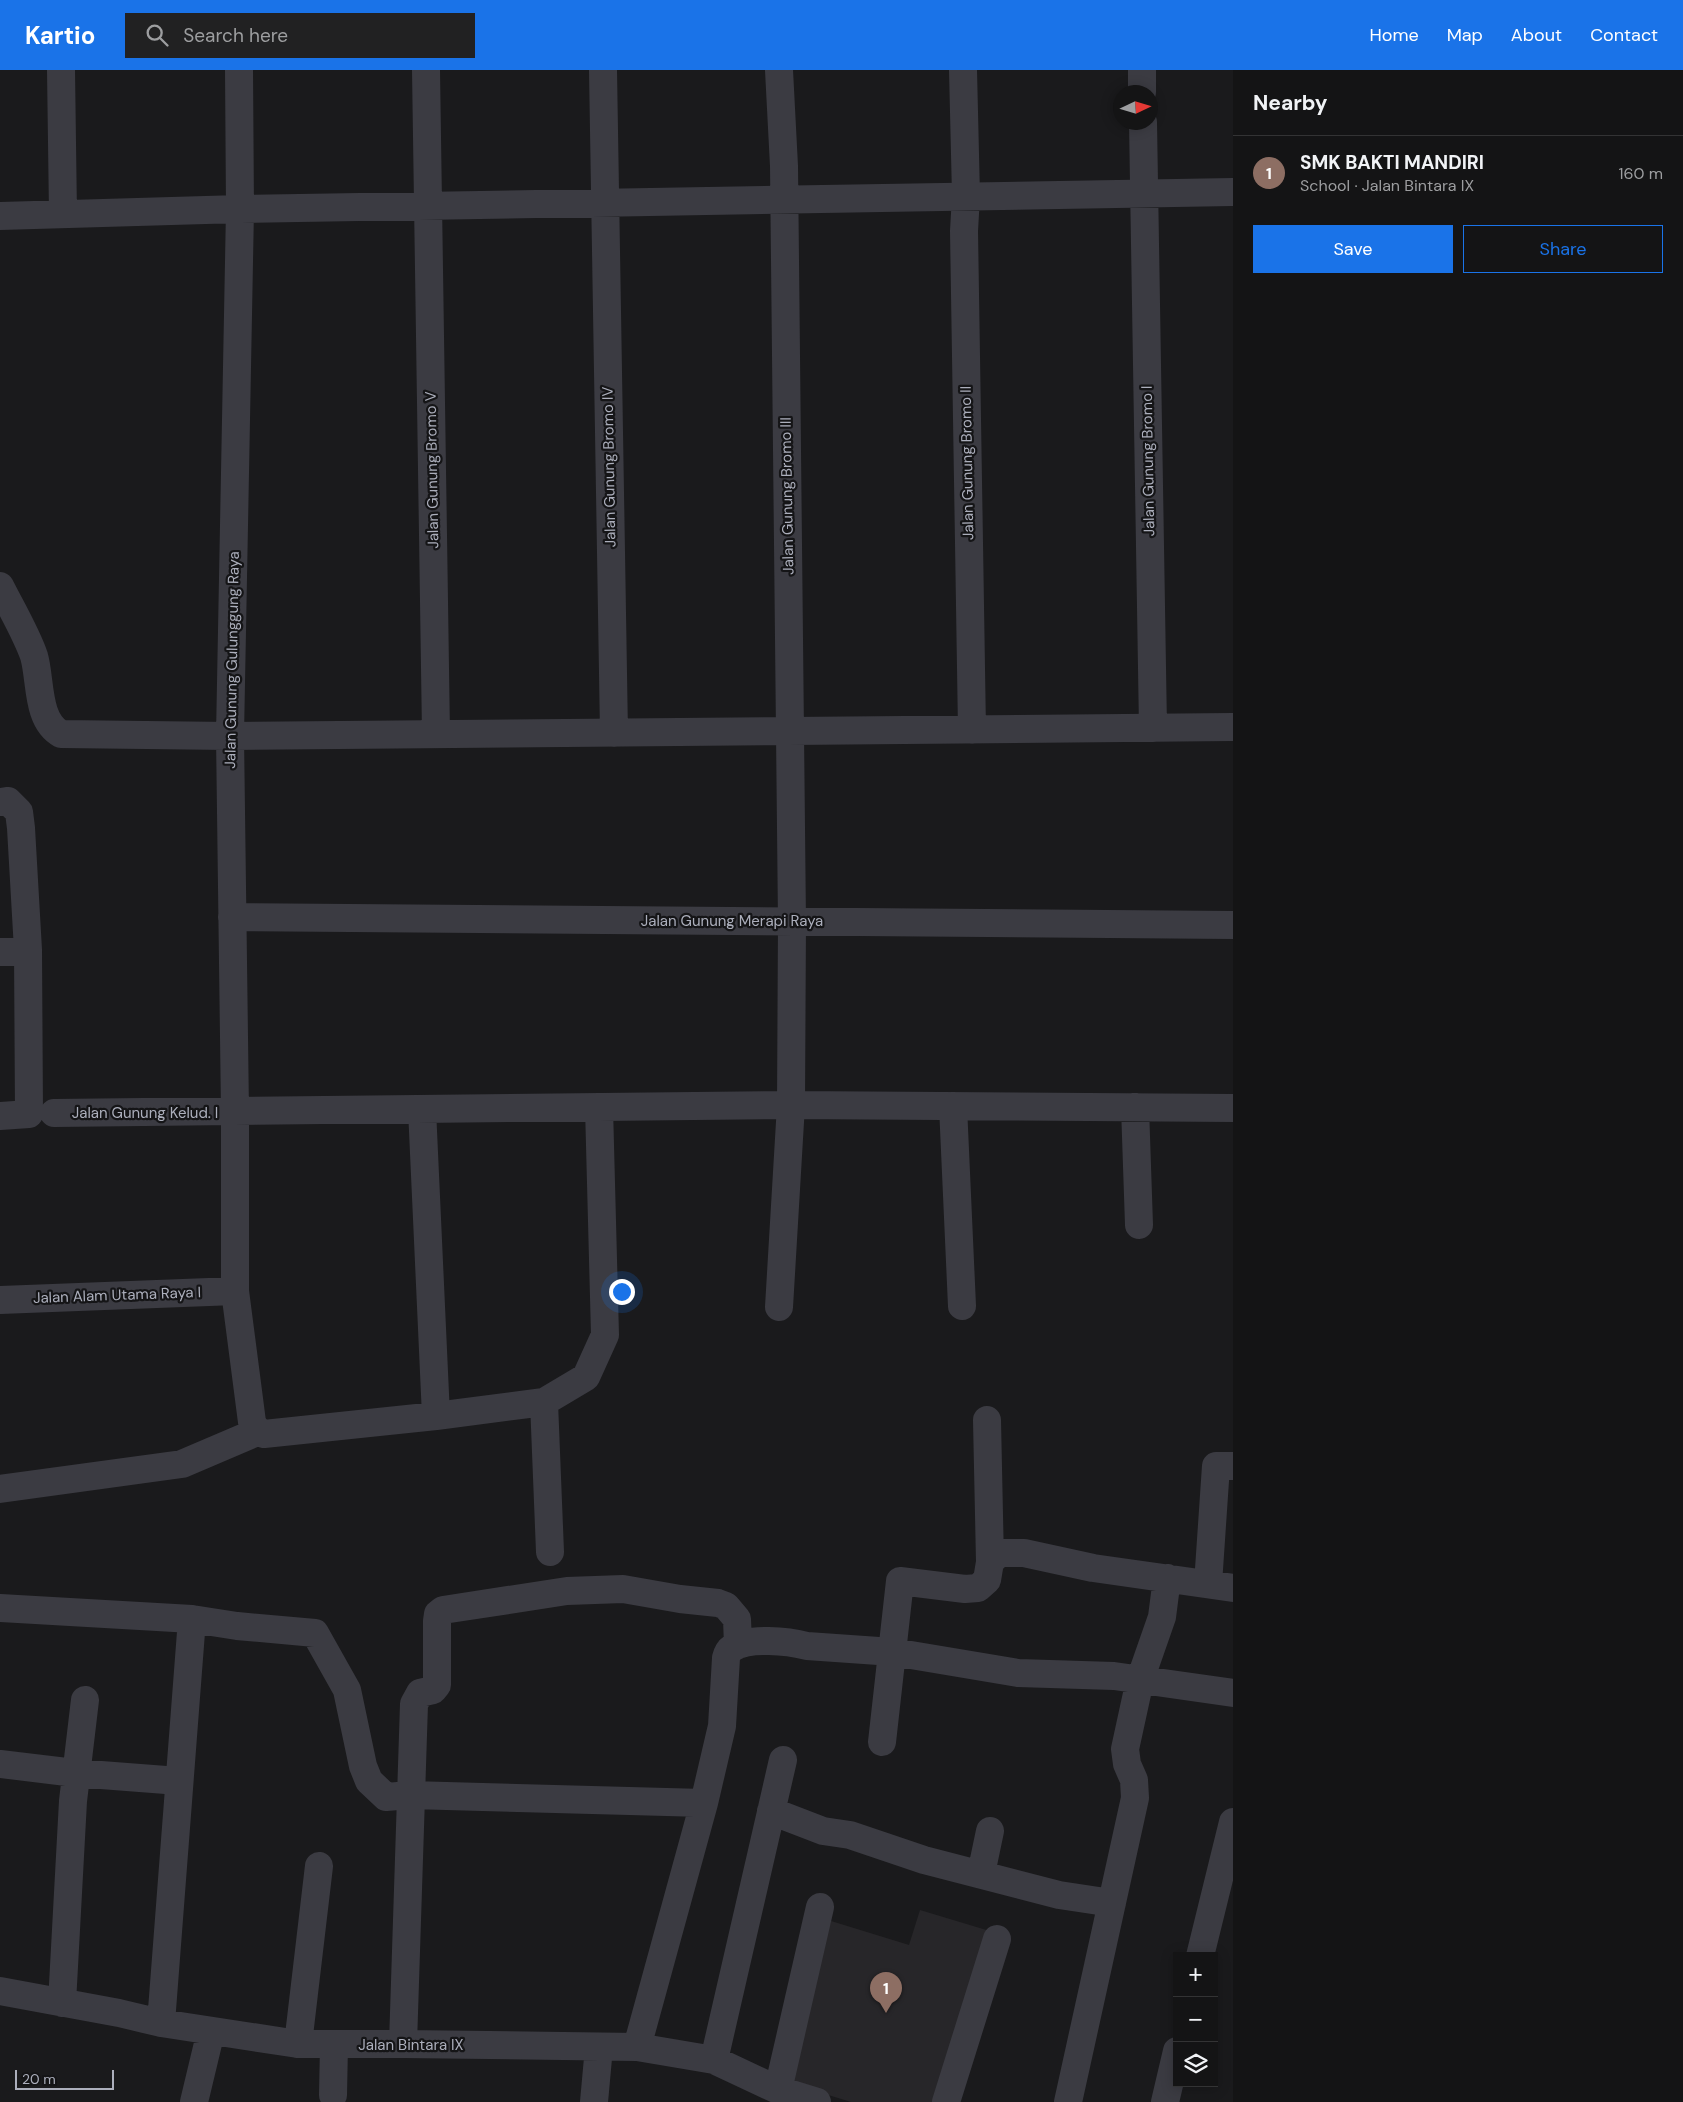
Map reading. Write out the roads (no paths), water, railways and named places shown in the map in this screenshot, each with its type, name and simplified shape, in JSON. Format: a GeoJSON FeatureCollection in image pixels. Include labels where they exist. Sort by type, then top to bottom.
{"type":"FeatureCollection","features":[{"type":"Feature","properties":{"kind":"street"},"geometry":{"type":"LineString","coordinates":[[61,70],[64,214]]}},
{"type":"Feature","properties":{"kind":"street","name":"Jalan Gunung Gulunggung Raya"},"geometry":{"type":"LineString","coordinates":[[239,70],[240,209],[230,736],[235,1112],[235,1291],[252,1422],[257,1432]]}},
{"type":"Feature","properties":{"kind":"street","name":"Jalan Gunung Bromo V"},"geometry":{"type":"LineString","coordinates":[[426,70],[436,734]]}},
{"type":"Feature","properties":{"kind":"street","name":"Jalan Gunung Bromo IV"},"geometry":{"type":"LineString","coordinates":[[602,70],[614,733]]}},
{"type":"Feature","properties":{"kind":"street","name":"Jalan Gunung Bromo III"},"geometry":{"type":"LineString","coordinates":[[778,70],[784,199],[792,922],[791,1104],[779,1307]]}},
{"type":"Feature","properties":{"kind":"street","name":"Jalan Gunung Bromo II"},"geometry":{"type":"LineString","coordinates":[[964,70],[966,196],[964,231],[972,730]]}},
{"type":"Feature","properties":{"kind":"street"},"geometry":{"type":"LineString","coordinates":[[1142,70],[1142,85]]}},
{"type":"Feature","properties":{"kind":"street","name":"Jalan Gunung Bromo I"},"geometry":{"type":"LineString","coordinates":[[1143,130],[1153,728]]}},
{"type":"Feature","properties":{"kind":"street"},"geometry":{"type":"LineString","coordinates":[[0,216],[428,205],[1233,192]]}},
{"type":"Feature","properties":{"kind":"street"},"geometry":{"type":"LineString","coordinates":[[0,586],[33,656],[45,715],[52,729],[61,734],[230,736],[1233,727]]}},
{"type":"Feature","properties":{"kind":"street"},"geometry":{"type":"LineString","coordinates":[[0,802],[8,801],[18,812],[21,828],[28,950],[29,1114],[0,1116]]}},
{"type":"Feature","properties":{"kind":"street","name":"Jalan Gunung Merapi Raya"},"geometry":{"type":"LineString","coordinates":[[232,917],[1233,926]]}},
{"type":"Feature","properties":{"kind":"street"},"geometry":{"type":"LineString","coordinates":[[0,952],[28,950]]}},
{"type":"Feature","properties":{"kind":"street","name":"Jalan Gunung Kelud. I"},"geometry":{"type":"LineString","coordinates":[[54,1113],[791,1104],[1233,1108]]}},
{"type":"Feature","properties":{"kind":"street"},"geometry":{"type":"LineString","coordinates":[[952,1106],[962,1306]]}},
{"type":"Feature","properties":{"kind":"street"},"geometry":{"type":"LineString","coordinates":[[0,1489],[182,1464],[257,1432],[264,1434],[436,1416],[544,1402],[586,1377],[605,1335],[599,1107]]}},
{"type":"Feature","properties":{"kind":"street"},"geometry":{"type":"LineString","coordinates":[[1135,1107],[1139,1224]]}},
{"type":"Feature","properties":{"kind":"street"},"geometry":{"type":"LineString","coordinates":[[422,1109],[436,1416]]}},
{"type":"Feature","properties":{"kind":"street","name":"Jalan Alam Utama Raya I"},"geometry":{"type":"LineString","coordinates":[[0,1300],[235,1291]]}},
{"type":"Feature","properties":{"kind":"street"},"geometry":{"type":"LineString","coordinates":[[544,1402],[550,1552]]}},
{"type":"Feature","properties":{"kind":"street"},"geometry":{"type":"LineString","coordinates":[[882,1742],[900,1581],[965,1589],[978,1588],[987,1580],[990,1562],[987,1420]]}},
{"type":"Feature","properties":{"kind":"street"},"geometry":{"type":"LineString","coordinates":[[990,1562],[999,1553],[1024,1553],[1093,1568],[1221,1586],[1216,1466],[1233,1466]]}},
{"type":"Feature","properties":{"kind":"street"},"geometry":{"type":"LineString","coordinates":[[1068,2102],[1135,1798],[1134,1780],[1125,1749],[1140,1680],[1162,1616],[1167,1578]]}},
{"type":"Feature","properties":{"kind":"street"},"geometry":{"type":"LineString","coordinates":[[403,2044],[414,1704],[420,1693],[433,1690],[437,1685],[438,1614],[443,1610],[567,1591],[623,1589],[680,1599],[718,1603],[726,1606],[737,1619],[738,1645]]}},
{"type":"Feature","properties":{"kind":"street"},"geometry":{"type":"LineString","coordinates":[[0,1608],[192,1618],[237,1626],[315,1633],[347,1690],[363,1766],[369,1781],[386,1796],[410,1795],[704,1803]]}},
{"type":"Feature","properties":{"kind":"street"},"geometry":{"type":"LineString","coordinates":[[161,2023],[192,1618]]}},
{"type":"Feature","properties":{"kind":"street"},"geometry":{"type":"LineString","coordinates":[[637,2047],[704,1803],[722,1726],[726,1658],[730,1649],[738,1645],[784,1642],[806,1646],[893,1652],[1018,1673],[1114,1676],[1233,1693]]}},
{"type":"Feature","properties":{"kind":"street"},"geometry":{"type":"LineString","coordinates":[[62,2003],[75,1773],[84,1700]]}},
{"type":"Feature","properties":{"kind":"street"},"geometry":{"type":"LineString","coordinates":[[714,2060],[783,1760]]}},
{"type":"Feature","properties":{"kind":"street"},"geometry":{"type":"LineString","coordinates":[[0,1764],[75,1773],[179,1781]]}},
{"type":"Feature","properties":{"kind":"street"},"geometry":{"type":"LineString","coordinates":[[771,1811],[823,1831],[850,1835],[924,1860],[1059,1895],[1112,1903]]}},
{"type":"Feature","properties":{"kind":"street"},"geometry":{"type":"LineString","coordinates":[[1201,1952],[1233,1822]]}},
{"type":"Feature","properties":{"kind":"street"},"geometry":{"type":"LineString","coordinates":[[981,1874],[990,1831]]}},
{"type":"Feature","properties":{"kind":"street"},"geometry":{"type":"LineString","coordinates":[[298,2044],[319,1866]]}},
{"type":"Feature","properties":{"kind":"street"},"geometry":{"type":"LineString","coordinates":[[778,2090],[820,1907]]}},
{"type":"Feature","properties":{"kind":"street"},"geometry":{"type":"LineString","coordinates":[[946,2102],[996,1939]]}},
{"type":"Feature","properties":{"kind":"street","name":"Jalan Bintara IX"},"geometry":{"type":"LineString","coordinates":[[0,1993],[119,2013],[161,2023],[298,2044],[637,2047],[714,2060],[778,2090],[817,2102]]}},
{"type":"Feature","properties":{"kind":"street"},"geometry":{"type":"LineString","coordinates":[[194,2102],[211,2031]]}},
{"type":"Feature","properties":{"kind":"street"},"geometry":{"type":"LineString","coordinates":[[333,2094],[334,2045]]}},
{"type":"Feature","properties":{"kind":"street"},"geometry":{"type":"LineString","coordinates":[[594,2102],[599,2047]]}},
{"type":"Feature","properties":{"kind":"street"},"geometry":{"type":"LineString","coordinates":[[1165,2102],[1173,2068]]}},
{"type":"Feature","properties":{"kind":"place","name":"SMK BAKTI MANDIRI"},"geometry":{"type":"Point","coordinates":[886,2013]}}]}
